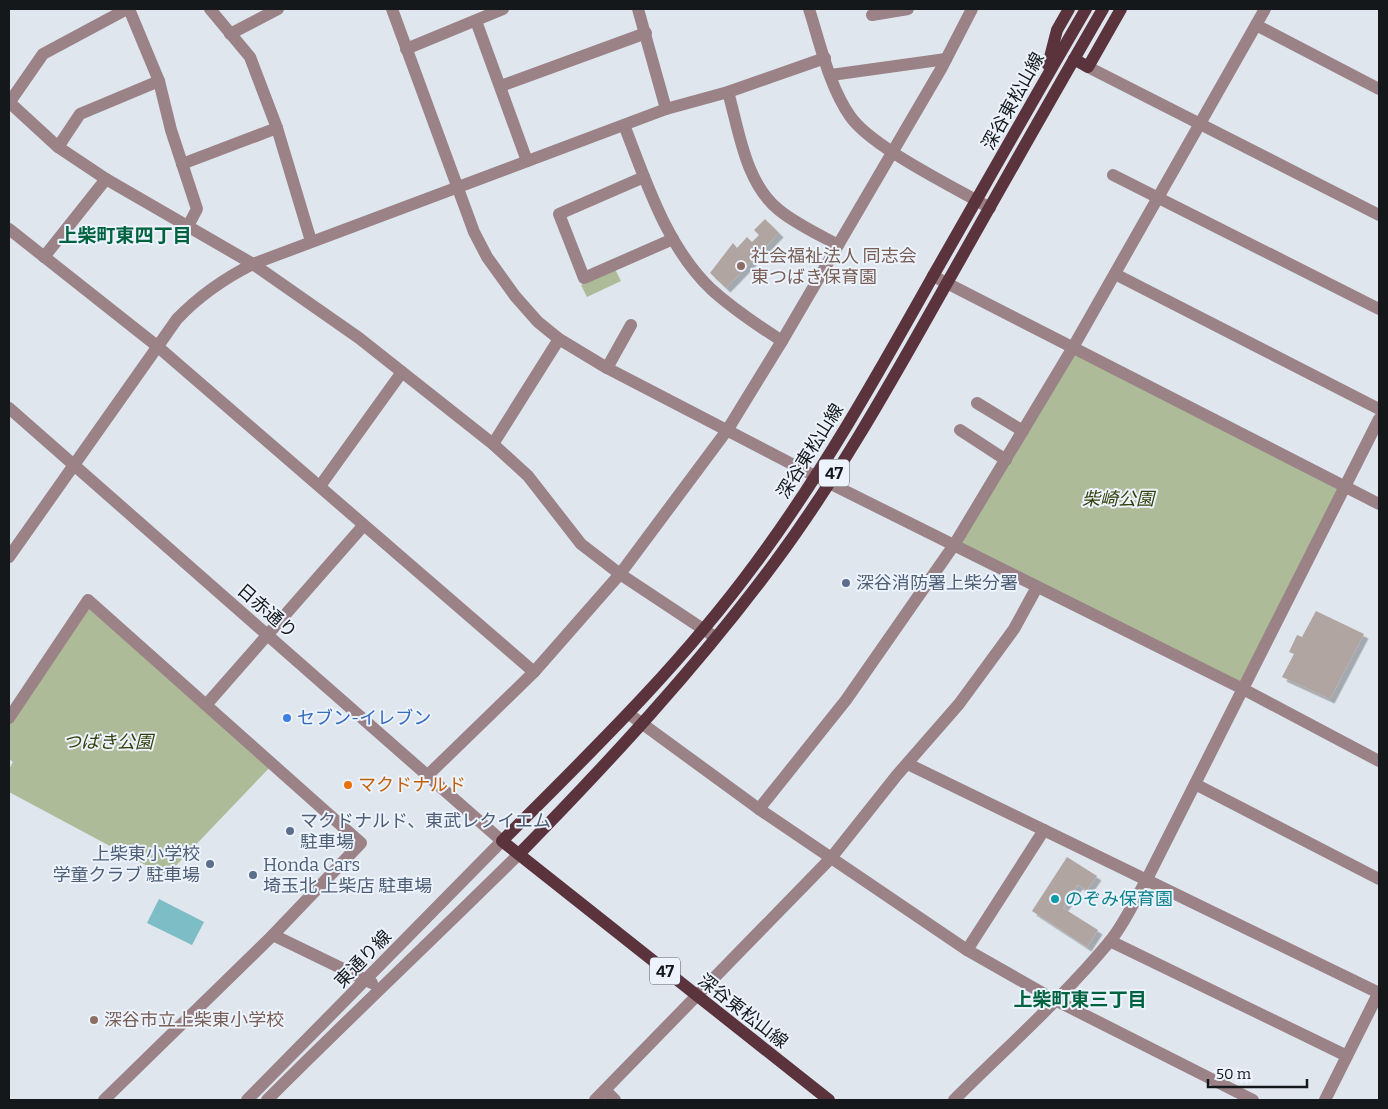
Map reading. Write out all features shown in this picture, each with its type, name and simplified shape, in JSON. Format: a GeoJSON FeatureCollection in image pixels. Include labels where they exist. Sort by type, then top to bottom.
{"type":"FeatureCollection","features":[{"type":"Feature","properties":{"kind":"main road"},"geometry":{"type":"LineString","coordinates":[[1043,82],[1057,30],[1069,9]]}},
{"type":"Feature","properties":{"kind":"main road","name":"深谷東松山線"},"geometry":{"type":"LineString","coordinates":[[830,1100],[502,841],[629,714],[703,630],[764,552],[795,508],[899,338],[1086,9]]}},
{"type":"Feature","properties":{"kind":"main road","name":"深谷東松山線"},"geometry":{"type":"LineString","coordinates":[[519,854],[589,783],[641,724],[715,637],[775,562],[877,406],[1103,9]]}},
{"type":"Feature","properties":{"kind":"main road"},"geometry":{"type":"LineString","coordinates":[[1074,59],[1088,67],[1121,9]]}},
{"type":"Feature","properties":{"kind":"street"},"geometry":{"type":"LineString","coordinates":[[210,9],[250,57],[277,128],[311,241]]}},
{"type":"Feature","properties":{"kind":"street"},"geometry":{"type":"LineString","coordinates":[[230,34],[278,9]]}},
{"type":"Feature","properties":{"kind":"street"},"geometry":{"type":"LineString","coordinates":[[392,9],[474,232],[491,264],[515,296],[538,322],[559,340],[607,368],[728,429],[815,476],[1243,690],[1379,761]]}},
{"type":"Feature","properties":{"kind":"street"},"geometry":{"type":"LineString","coordinates":[[406,49],[503,9]]}},
{"type":"Feature","properties":{"kind":"street"},"geometry":{"type":"LineString","coordinates":[[638,9],[666,109]]}},
{"type":"Feature","properties":{"kind":"street"},"geometry":{"type":"LineString","coordinates":[[809,9],[831,75],[850,116],[863,130],[892,151],[990,208]]}},
{"type":"Feature","properties":{"kind":"street"},"geometry":{"type":"LineString","coordinates":[[872,15],[908,9]]}},
{"type":"Feature","properties":{"kind":"street"},"geometry":{"type":"LineString","coordinates":[[428,775],[534,672],[620,574],[728,429],[838,246],[946,59],[972,9]]}},
{"type":"Feature","properties":{"kind":"street"},"geometry":{"type":"LineString","coordinates":[[760,809],[846,700],[954,545],[1116,274],[1198,124],[1265,9]]}},
{"type":"Feature","properties":{"kind":"street"},"geometry":{"type":"LineString","coordinates":[[188,226],[197,209],[170,130],[159,81],[124,10],[43,54],[9,103],[58,147],[106,179],[253,264],[359,338],[493,444],[528,476],[581,544],[620,574],[715,637]]}},
{"type":"Feature","properties":{"kind":"street"},"geometry":{"type":"LineString","coordinates":[[476,21],[527,161]]}},
{"type":"Feature","properties":{"kind":"street"},"geometry":{"type":"LineString","coordinates":[[1256,25],[1379,89]]}},
{"type":"Feature","properties":{"kind":"street"},"geometry":{"type":"LineString","coordinates":[[501,86],[646,33]]}},
{"type":"Feature","properties":{"kind":"street"},"geometry":{"type":"LineString","coordinates":[[9,557],[157,346],[195,300],[211,287],[253,264],[311,241],[666,109],[728,92],[825,58]]}},
{"type":"Feature","properties":{"kind":"street"},"geometry":{"type":"LineString","coordinates":[[831,75],[946,59]]}},
{"type":"Feature","properties":{"kind":"street"},"geometry":{"type":"LineString","coordinates":[[1088,67],[1379,215]]}},
{"type":"Feature","properties":{"kind":"street"},"geometry":{"type":"LineString","coordinates":[[58,147],[80,114],[159,81]]}},
{"type":"Feature","properties":{"kind":"street"},"geometry":{"type":"LineString","coordinates":[[728,92],[749,165],[762,192],[778,210],[838,246]]}},
{"type":"Feature","properties":{"kind":"street"},"geometry":{"type":"LineString","coordinates":[[624,125],[644,177],[673,239],[710,288],[743,316],[782,341]]}},
{"type":"Feature","properties":{"kind":"street"},"geometry":{"type":"LineString","coordinates":[[182,164],[277,128]]}},
{"type":"Feature","properties":{"kind":"street"},"geometry":{"type":"LineString","coordinates":[[1113,176],[1379,309]]}},
{"type":"Feature","properties":{"kind":"street"},"geometry":{"type":"LineString","coordinates":[[644,177],[559,214],[584,278],[673,239]]}},
{"type":"Feature","properties":{"kind":"street"},"geometry":{"type":"LineString","coordinates":[[44,257],[106,179]]}},
{"type":"Feature","properties":{"kind":"street"},"geometry":{"type":"LineString","coordinates":[[9,229],[157,346],[534,672]]}},
{"type":"Feature","properties":{"kind":"street"},"geometry":{"type":"LineString","coordinates":[[1116,274],[1379,409]]}},
{"type":"Feature","properties":{"kind":"street"},"geometry":{"type":"LineString","coordinates":[[933,276],[1072,349],[1379,504]]}},
{"type":"Feature","properties":{"kind":"street"},"geometry":{"type":"LineString","coordinates":[[607,368],[631,325]]}},
{"type":"Feature","properties":{"kind":"street"},"geometry":{"type":"LineString","coordinates":[[493,444],[559,340]]}},
{"type":"Feature","properties":{"kind":"street"},"geometry":{"type":"LineString","coordinates":[[320,486],[402,372]]}},
{"type":"Feature","properties":{"kind":"street"},"geometry":{"type":"LineString","coordinates":[[977,403],[1023,432]]}},
{"type":"Feature","properties":{"kind":"street","name":"日赤通り"},"geometry":{"type":"LineString","coordinates":[[9,408],[502,841]]}},
{"type":"Feature","properties":{"kind":"street"},"geometry":{"type":"LineString","coordinates":[[954,1100],[1055,1000],[1110,941],[1147,878],[1379,419]]}},
{"type":"Feature","properties":{"kind":"street"},"geometry":{"type":"LineString","coordinates":[[960,430],[1006,460]]}},
{"type":"Feature","properties":{"kind":"street"},"geometry":{"type":"LineString","coordinates":[[206,705],[266,634],[363,526]]}},
{"type":"Feature","properties":{"kind":"street"},"geometry":{"type":"LineString","coordinates":[[595,1100],[830,858],[991,663],[1014,629],[1037,586]]}},
{"type":"Feature","properties":{"kind":"street"},"geometry":{"type":"LineString","coordinates":[[9,718],[88,600],[361,843],[273,935],[104,1100]]}},
{"type":"Feature","properties":{"kind":"street"},"geometry":{"type":"LineString","coordinates":[[629,714],[830,858],[967,950],[1055,1000],[1253,1100]]}},
{"type":"Feature","properties":{"kind":"street"},"geometry":{"type":"LineString","coordinates":[[908,764],[1147,878],[1379,993],[1325,1100]]}},
{"type":"Feature","properties":{"kind":"street"},"geometry":{"type":"LineString","coordinates":[[1195,784],[1379,878]]}},
{"type":"Feature","properties":{"kind":"street"},"geometry":{"type":"LineString","coordinates":[[967,950],[1044,830]]}},
{"type":"Feature","properties":{"kind":"street","name":"東通り線"},"geometry":{"type":"LineString","coordinates":[[247,1100],[502,841]]}},
{"type":"Feature","properties":{"kind":"street","name":"東通り線"},"geometry":{"type":"LineString","coordinates":[[267,1100],[380,987],[424,947],[519,854]]}},
{"type":"Feature","properties":{"kind":"street"},"geometry":{"type":"LineString","coordinates":[[273,935],[380,987]]}},
{"type":"Feature","properties":{"kind":"street"},"geometry":{"type":"LineString","coordinates":[[1110,941],[1348,1056]]}},
{"type":"Feature","properties":{"kind":"street"},"geometry":{"type":"LineString","coordinates":[[605,1090],[615,1100]]}},
{"type":"Feature","properties":{"kind":"green space"},"geometry":{"type":"Polygon","coordinates":[[[615,269],[621,281],[587,297],[581,285],[615,269]]]}},
{"type":"Feature","properties":{"kind":"green space","name":"柴崎公園"},"geometry":{"type":"Polygon","coordinates":[[[1072,349],[1345,487],[1243,689],[954,545],[1072,349]]]}},
{"type":"Feature","properties":{"kind":"green space","name":"つばき公園"},"geometry":{"type":"Polygon","coordinates":[[[89,605],[271,766],[166,876],[9,792],[9,769],[13,762],[9,759],[9,722],[89,605]]]}},
{"type":"Feature","properties":{"kind":"water"},"geometry":{"type":"Polygon","coordinates":[[[159,899],[204,922],[192,945],[147,923],[159,899]]]}},
{"type":"Feature","properties":{"kind":"building"},"geometry":{"type":"Polygon","coordinates":[[[765,219],[779,233],[726,288],[710,273],[733,243],[737,248],[747,237],[752,242],[759,235],[754,230],[765,219]]]}},
{"type":"Feature","properties":{"kind":"building"},"geometry":{"type":"Polygon","coordinates":[[[1316,611],[1364,634],[1330,699],[1282,677],[1294,654],[1289,652],[1297,635],[1302,637],[1316,611]]]}},
{"type":"Feature","properties":{"kind":"building","name":"のぞみ保育園"},"geometry":{"type":"Polygon","coordinates":[[[1067,857],[1097,876],[1087,890],[1078,885],[1063,908],[1098,930],[1087,947],[1032,911],[1067,857]]]}},
{"type":"Feature","properties":{"kind":"place","name":"社会福祉法人 同志会 東つばき保育園"},"geometry":{"type":"Point","coordinates":[741,266]}},
{"type":"Feature","properties":{"kind":"place","name":"深谷消防署上柴分署"},"geometry":{"type":"Point","coordinates":[846,583]}},
{"type":"Feature","properties":{"kind":"place","name":"セブン-イレブン"},"geometry":{"type":"Point","coordinates":[287,718]}},
{"type":"Feature","properties":{"kind":"place","name":"マクドナルド"},"geometry":{"type":"Point","coordinates":[348,785]}},
{"type":"Feature","properties":{"kind":"place","name":"マクドナルド、東武レクイエム 駐車場"},"geometry":{"type":"Point","coordinates":[290,831]}},
{"type":"Feature","properties":{"kind":"place","name":"上柴東小学校 学童クラブ 駐車場"},"geometry":{"type":"Point","coordinates":[210,864]}},
{"type":"Feature","properties":{"kind":"place","name":"Honda Cars 埼玉北 上柴店 駐車場"},"geometry":{"type":"Point","coordinates":[253,875]}},
{"type":"Feature","properties":{"kind":"place","name":"のぞみ保育園"},"geometry":{"type":"Point","coordinates":[1055,899]}},
{"type":"Feature","properties":{"kind":"place","name":"深谷市立上柴東小学校"},"geometry":{"type":"Point","coordinates":[94,1020]}},
{"type":"Feature","properties":{"kind":"district","name":"上柴町東四丁目"},"geometry":{"type":"Point","coordinates":[125,235]}},
{"type":"Feature","properties":{"kind":"district","name":"上柴町東三丁目"},"geometry":{"type":"Point","coordinates":[1080,999]}}]}
